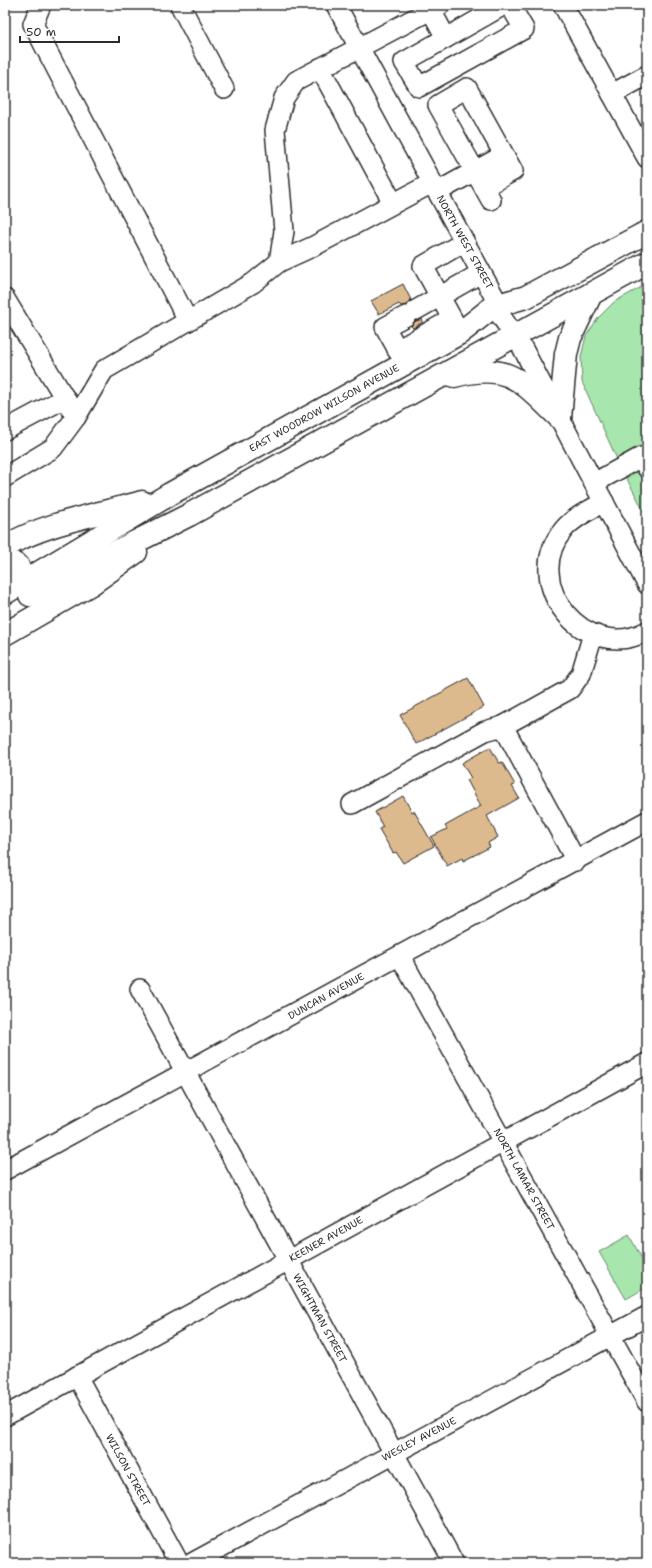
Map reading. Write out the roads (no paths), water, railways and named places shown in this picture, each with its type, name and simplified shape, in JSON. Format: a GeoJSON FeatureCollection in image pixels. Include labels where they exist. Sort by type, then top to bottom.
{"type":"FeatureCollection","features":[{"type":"Feature","properties":{"kind":"main road","name":"EAST WOODROW WILSON AVENUE"},"geometry":{"type":"LineString","coordinates":[[9,590],[401,356],[494,306],[526,297],[647,232]]}},
{"type":"Feature","properties":{"kind":"main road"},"geometry":{"type":"LineString","coordinates":[[5,608],[68,574],[189,515],[647,263]]}},
{"type":"Feature","properties":{"kind":"main road"},"geometry":{"type":"LineString","coordinates":[[560,418],[566,354],[570,338],[591,294]]}},
{"type":"Feature","properties":{"kind":"main road"},"geometry":{"type":"LineString","coordinates":[[428,383],[475,370],[491,371],[508,375],[522,382],[560,418]]}},
{"type":"Feature","properties":{"kind":"main road"},"geometry":{"type":"LineString","coordinates":[[5,547],[16,540],[43,530],[170,494]]}},
{"type":"Feature","properties":{"kind":"main road"},"geometry":{"type":"LineString","coordinates":[[5,634],[91,584],[189,515]]}},
{"type":"Feature","properties":{"kind":"main road"},"geometry":{"type":"LineString","coordinates":[[5,558],[18,566],[20,574],[9,590]]}},
{"type":"Feature","properties":{"kind":"street"},"geometry":{"type":"LineString","coordinates":[[41,5],[33,24],[188,321]]}},
{"type":"Feature","properties":{"kind":"street"},"geometry":{"type":"LineString","coordinates":[[180,5],[224,89]]}},
{"type":"Feature","properties":{"kind":"street","name":"NORTH WEST STREET"},"geometry":{"type":"LineString","coordinates":[[336,5],[495,298],[494,306],[515,335],[647,584]]}},
{"type":"Feature","properties":{"kind":"street"},"geometry":{"type":"LineString","coordinates":[[504,5],[404,62],[419,87],[524,29],[510,5]]}},
{"type":"Feature","properties":{"kind":"street"},"geometry":{"type":"LineString","coordinates":[[563,5],[647,158]]}},
{"type":"Feature","properties":{"kind":"street"},"geometry":{"type":"LineString","coordinates":[[279,262],[284,231],[275,130],[284,98],[296,81],[436,7],[446,38]]}},
{"type":"Feature","properties":{"kind":"street"},"geometry":{"type":"LineString","coordinates":[[320,68],[393,203]]}},
{"type":"Feature","properties":{"kind":"street"},"geometry":{"type":"LineString","coordinates":[[612,94],[647,75]]}},
{"type":"Feature","properties":{"kind":"street"},"geometry":{"type":"LineString","coordinates":[[467,88],[504,155],[484,186],[438,105],[467,88]]}},
{"type":"Feature","properties":{"kind":"street"},"geometry":{"type":"LineString","coordinates":[[5,477],[53,448],[76,417],[104,370],[253,283],[279,262],[314,246],[393,203],[435,187],[484,186]]}},
{"type":"Feature","properties":{"kind":"street"},"geometry":{"type":"LineString","coordinates":[[456,326],[423,266],[464,242]]}},
{"type":"Feature","properties":{"kind":"street"},"geometry":{"type":"LineString","coordinates":[[401,356],[385,328],[481,273]]}},
{"type":"Feature","properties":{"kind":"street"},"geometry":{"type":"LineString","coordinates":[[6,301],[76,417]]}},
{"type":"Feature","properties":{"kind":"street"},"geometry":{"type":"LineString","coordinates":[[5,430],[65,398]]}},
{"type":"Feature","properties":{"kind":"street"},"geometry":{"type":"LineString","coordinates":[[594,483],[641,457],[647,468]]}},
{"type":"Feature","properties":{"kind":"street"},"geometry":{"type":"LineString","coordinates":[[604,502],[572,521],[563,530],[554,546],[549,565],[552,590],[560,607],[582,628],[593,634],[610,638],[626,638],[647,631]]}},
{"type":"Feature","properties":{"kind":"street"},"geometry":{"type":"LineString","coordinates":[[352,804],[485,731],[503,726],[574,685],[580,674],[593,634]]}},
{"type":"Feature","properties":{"kind":"street"},"geometry":{"type":"LineString","coordinates":[[503,726],[576,861]]}},
{"type":"Feature","properties":{"kind":"street","name":"DUNCAN AVENUE"},"geometry":{"type":"LineString","coordinates":[[5,1170],[576,861],[647,821]]}},
{"type":"Feature","properties":{"kind":"street","name":"NORTH LAMAR STREET"},"geometry":{"type":"LineString","coordinates":[[400,956],[647,1402]]}},
{"type":"Feature","properties":{"kind":"street","name":"WIGHTMAN STREET"},"geometry":{"type":"LineString","coordinates":[[140,989],[454,1563]]}},
{"type":"Feature","properties":{"kind":"street","name":"KEENER AVENUE"},"geometry":{"type":"LineString","coordinates":[[5,1416],[647,1062]]}},
{"type":"Feature","properties":{"kind":"street","name":"WESLEY AVENUE"},"geometry":{"type":"LineString","coordinates":[[192,1563],[647,1316]]}},
{"type":"Feature","properties":{"kind":"street","name":"WILSON STREET"},"geometry":{"type":"LineString","coordinates":[[77,1376],[179,1563]]}}]}
